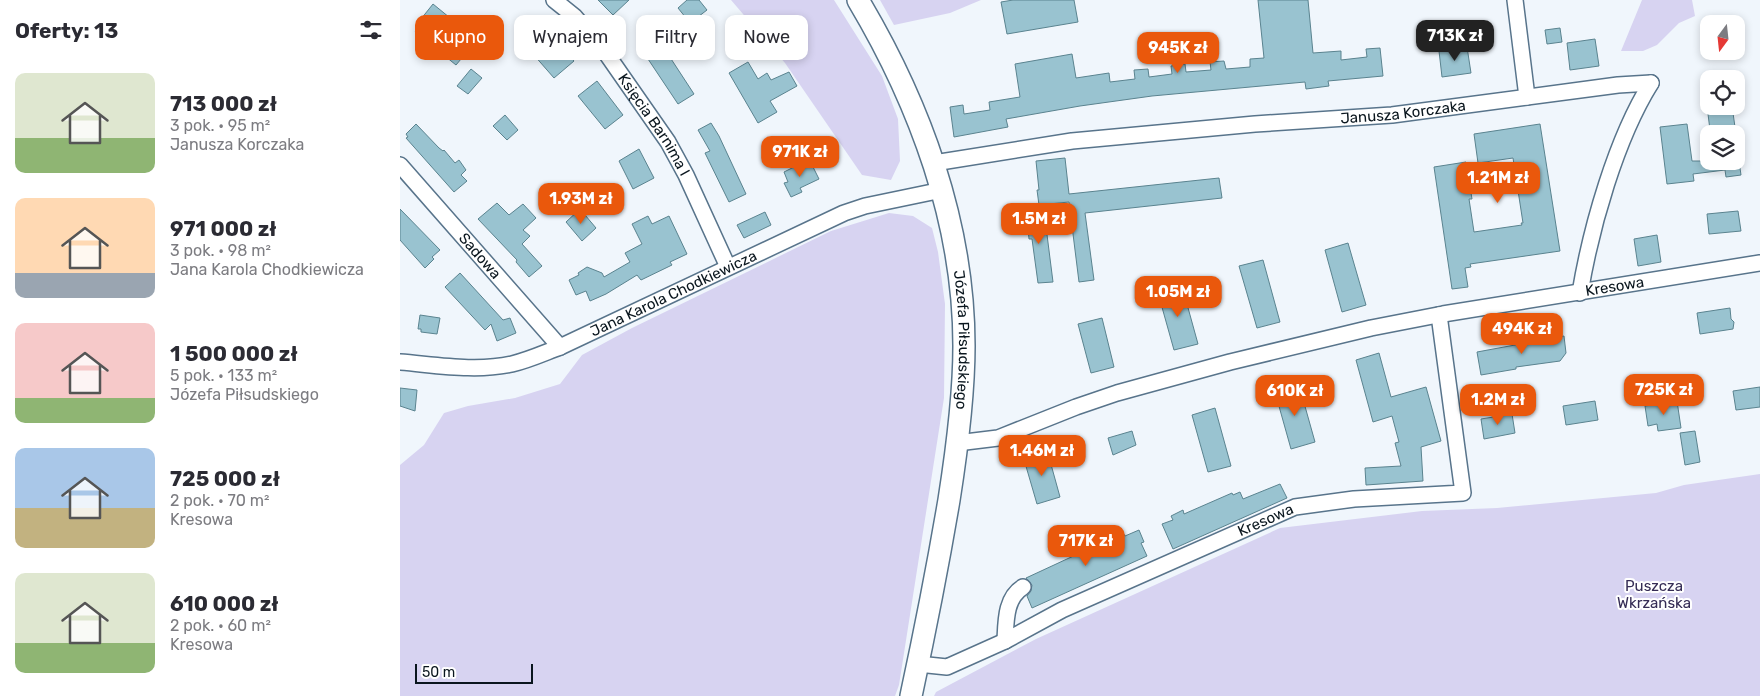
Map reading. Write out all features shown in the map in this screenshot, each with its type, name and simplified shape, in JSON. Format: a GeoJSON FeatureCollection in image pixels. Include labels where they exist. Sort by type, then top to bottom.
{"type":"FeatureCollection","features":[{"type":"Feature","properties":{"kind":"street","name":"Księcia Barnima I"},"geometry":{"type":"LineString","coordinates":[[554,0],[574,16],[606,52],[668,142],[686,175],[728,267]]}},
{"type":"Feature","properties":{"kind":"street","name":"Józefa Piłsudskiego"},"geometry":{"type":"LineString","coordinates":[[858,0],[888,53],[919,122],[934,163],[942,190],[958,269],[964,319],[964,371],[957,443],[941,548],[911,696]]}},
{"type":"Feature","properties":{"kind":"street"},"geometry":{"type":"LineString","coordinates":[[1515,0],[1527,97]]}},
{"type":"Feature","properties":{"kind":"street","name":"Janusza Korczaka"},"geometry":{"type":"LineString","coordinates":[[934,163],[1072,141],[1255,124],[1392,115],[1618,85],[1651,83],[1640,101],[1618,152],[1593,234],[1580,292]]}},
{"type":"Feature","properties":{"kind":"street","name":"Sadowa"},"geometry":{"type":"LineString","coordinates":[[400,166],[560,347]]}},
{"type":"Feature","properties":{"kind":"street","name":"Jana Karola Chodkiewicza"},"geometry":{"type":"LineString","coordinates":[[400,362],[458,367],[490,367],[512,364],[560,347],[844,213],[890,200],[942,190]]}},
{"type":"Feature","properties":{"kind":"street","name":"Kresowa"},"geometry":{"type":"LineString","coordinates":[[957,443],[998,438],[1117,393],[1230,362],[1371,328],[1439,315],[1760,263]]}},
{"type":"Feature","properties":{"kind":"street","name":"Kresowa"},"geometry":{"type":"LineString","coordinates":[[918,664],[947,667],[1005,641],[1062,610],[1295,507],[1354,499],[1463,493],[1439,315]]}},
{"type":"Feature","properties":{"kind":"street"},"geometry":{"type":"LineString","coordinates":[[1005,641],[1006,621],[1011,600],[1017,591],[1023,587]]}},
{"type":"Feature","properties":{"kind":"green space"},"geometry":{"type":"Polygon","coordinates":[[[731,0],[834,0],[882,76],[898,119],[900,161],[891,180],[862,175],[782,60],[808,60],[808,15],[744,15],[731,0]]]}},
{"type":"Feature","properties":{"kind":"green space"},"geometry":{"type":"Polygon","coordinates":[[[880,0],[981,0],[950,13],[894,25],[880,0]]]}},
{"type":"Feature","properties":{"kind":"green space"},"geometry":{"type":"Polygon","coordinates":[[[1642,0],[1692,0],[1695,16],[1679,23],[1657,45],[1643,51],[1621,51],[1642,0]]]}},
{"type":"Feature","properties":{"kind":"green space"},"geometry":{"type":"Polygon","coordinates":[[[889,213],[913,216],[932,228],[938,252],[945,304],[944,398],[899,685],[895,696],[400,696],[400,465],[424,445],[444,413],[468,406],[515,398],[560,384],[582,355],[632,328],[831,231],[889,213]]]}},
{"type":"Feature","properties":{"kind":"green space","name":"Puszcza Wkrzańska"},"geometry":{"type":"Polygon","coordinates":[[[1760,474],[1760,696],[934,696],[936,692],[1036,639],[1280,528],[1422,511],[1497,508],[1656,493],[1684,485],[1760,474]]]}},
{"type":"Feature","properties":{"kind":"building"},"geometry":{"type":"Polygon","coordinates":[[[598,0],[629,0],[613,15],[598,0]]]}},
{"type":"Feature","properties":{"kind":"building"},"geometry":{"type":"Polygon","coordinates":[[[687,0],[699,0],[707,10],[700,15],[684,15],[678,8],[687,0]]]}},
{"type":"Feature","properties":{"kind":"building"},"geometry":{"type":"Polygon","coordinates":[[[1013,0],[1074,0],[1078,22],[1007,34],[1001,2],[1013,0]]]}},
{"type":"Feature","properties":{"kind":"building"},"geometry":{"type":"Polygon","coordinates":[[[1258,0],[1308,0],[1313,53],[1341,51],[1341,60],[1367,57],[1366,49],[1380,48],[1383,76],[1328,81],[1329,86],[1306,89],[1305,82],[1152,96],[1080,106],[1006,119],[1008,127],[954,137],[950,107],[963,105],[964,114],[990,110],[989,102],[1020,97],[1015,64],[1072,54],[1076,78],[1109,73],[1110,82],[1135,79],[1134,70],[1148,69],[1149,77],[1172,74],[1171,66],[1185,64],[1186,72],[1211,70],[1210,62],[1224,61],[1226,69],[1250,67],[1250,59],[1264,58],[1258,0]]]}},
{"type":"Feature","properties":{"kind":"building"},"geometry":{"type":"Polygon","coordinates":[[[433,4],[446,15],[424,15],[433,4]]]}},
{"type":"Feature","properties":{"kind":"building"},"geometry":{"type":"Polygon","coordinates":[[[1560,28],[1562,42],[1547,44],[1545,30],[1560,28]]]}},
{"type":"Feature","properties":{"kind":"building"},"geometry":{"type":"Polygon","coordinates":[[[1595,39],[1599,66],[1570,70],[1567,43],[1595,39]]]}},
{"type":"Feature","properties":{"kind":"building"},"geometry":{"type":"Polygon","coordinates":[[[1467,47],[1471,73],[1442,77],[1439,51],[1467,47]]]}},
{"type":"Feature","properties":{"kind":"building"},"geometry":{"type":"Polygon","coordinates":[[[450,60],[460,60],[456,65],[450,60]]]}},
{"type":"Feature","properties":{"kind":"building"},"geometry":{"type":"Polygon","coordinates":[[[538,60],[574,61],[554,78],[538,60]]]}},
{"type":"Feature","properties":{"kind":"building"},"geometry":{"type":"Polygon","coordinates":[[[649,60],[672,60],[694,94],[678,104],[649,60]]]}},
{"type":"Feature","properties":{"kind":"building"},"geometry":{"type":"Polygon","coordinates":[[[748,62],[758,79],[767,73],[771,80],[789,72],[797,86],[770,101],[777,112],[758,123],[729,73],[748,62]]]}},
{"type":"Feature","properties":{"kind":"building"},"geometry":{"type":"Polygon","coordinates":[[[471,69],[482,78],[468,94],[457,86],[471,69]]]}},
{"type":"Feature","properties":{"kind":"building"},"geometry":{"type":"Polygon","coordinates":[[[597,81],[623,115],[605,129],[578,96],[597,81]]]}},
{"type":"Feature","properties":{"kind":"building"},"geometry":{"type":"Polygon","coordinates":[[[505,115],[518,130],[507,140],[493,126],[505,115]]]}},
{"type":"Feature","properties":{"kind":"building"},"geometry":{"type":"Polygon","coordinates":[[[1708,115],[1733,115],[1735,125],[1709,125],[1708,115]]]}},
{"type":"Feature","properties":{"kind":"building"},"geometry":{"type":"Polygon","coordinates":[[[711,123],[746,194],[729,202],[705,153],[710,151],[698,130],[711,123]]]}},
{"type":"Feature","properties":{"kind":"building"},"geometry":{"type":"Polygon","coordinates":[[[416,124],[455,163],[459,160],[466,170],[461,175],[467,181],[454,192],[406,138],[408,137],[406,134],[416,124]]]}},
{"type":"Feature","properties":{"kind":"building"},"geometry":{"type":"Polygon","coordinates":[[[1540,124],[1560,251],[1470,264],[1471,267],[1465,268],[1468,287],[1452,289],[1434,167],[1466,162],[1472,199],[1469,199],[1474,232],[1522,225],[1513,158],[1478,163],[1474,134],[1540,124]]]}},
{"type":"Feature","properties":{"kind":"building"},"geometry":{"type":"Polygon","coordinates":[[[1687,124],[1692,161],[1700,161],[1700,170],[1725,170],[1693,174],[1694,181],[1667,184],[1660,127],[1687,124]]]}},
{"type":"Feature","properties":{"kind":"building"},"geometry":{"type":"Polygon","coordinates":[[[639,149],[654,178],[633,189],[619,161],[639,149]]]}},
{"type":"Feature","properties":{"kind":"building"},"geometry":{"type":"Polygon","coordinates":[[[1065,158],[1069,194],[1219,178],[1222,198],[1085,213],[1094,280],[1079,282],[1069,202],[1039,205],[1037,190],[1039,190],[1036,161],[1065,158]]]}},
{"type":"Feature","properties":{"kind":"building"},"geometry":{"type":"Polygon","coordinates":[[[811,163],[819,179],[800,188],[802,192],[791,197],[784,183],[788,182],[784,172],[800,164],[802,167],[811,163]]]}},
{"type":"Feature","properties":{"kind":"building"},"geometry":{"type":"Polygon","coordinates":[[[1725,170],[1740,170],[1741,175],[1726,177],[1725,170]]]}},
{"type":"Feature","properties":{"kind":"building"},"geometry":{"type":"Polygon","coordinates":[[[497,203],[509,215],[523,204],[536,218],[523,230],[530,236],[522,244],[542,266],[529,277],[516,262],[517,260],[478,219],[497,203]]]}},
{"type":"Feature","properties":{"kind":"building"},"geometry":{"type":"Polygon","coordinates":[[[400,209],[440,250],[432,257],[434,259],[425,268],[400,240],[400,209]]]}},
{"type":"Feature","properties":{"kind":"building"},"geometry":{"type":"Polygon","coordinates":[[[580,209],[596,228],[582,241],[566,222],[580,209]]]}},
{"type":"Feature","properties":{"kind":"building"},"geometry":{"type":"Polygon","coordinates":[[[1044,211],[1053,282],[1038,283],[1032,239],[1029,239],[1028,228],[1024,229],[1022,214],[1044,211]]]}},
{"type":"Feature","properties":{"kind":"building"},"geometry":{"type":"Polygon","coordinates":[[[1738,211],[1741,231],[1709,234],[1707,214],[1738,211]]]}},
{"type":"Feature","properties":{"kind":"building"},"geometry":{"type":"Polygon","coordinates":[[[765,212],[771,225],[744,238],[737,225],[765,212]]]}},
{"type":"Feature","properties":{"kind":"building"},"geometry":{"type":"Polygon","coordinates":[[[648,216],[652,224],[669,216],[687,254],[670,262],[672,265],[641,280],[637,275],[606,294],[590,301],[586,291],[576,295],[569,280],[579,275],[578,273],[587,267],[602,273],[604,277],[630,262],[625,253],[642,244],[632,224],[648,216]]]}},
{"type":"Feature","properties":{"kind":"building"},"geometry":{"type":"Polygon","coordinates":[[[1657,235],[1661,262],[1638,266],[1634,239],[1657,235]]]}},
{"type":"Feature","properties":{"kind":"building"},"geometry":{"type":"Polygon","coordinates":[[[1348,243],[1366,305],[1342,312],[1325,250],[1348,243]]]}},
{"type":"Feature","properties":{"kind":"building"},"geometry":{"type":"Polygon","coordinates":[[[1263,260],[1280,322],[1257,328],[1239,266],[1263,260]]]}},
{"type":"Feature","properties":{"kind":"building"},"geometry":{"type":"Polygon","coordinates":[[[460,273],[503,320],[510,318],[516,333],[497,341],[491,324],[485,330],[445,287],[460,273]]]}},
{"type":"Feature","properties":{"kind":"building"},"geometry":{"type":"Polygon","coordinates":[[[1182,286],[1198,344],[1174,350],[1158,293],[1182,286]]]}},
{"type":"Feature","properties":{"kind":"building"},"geometry":{"type":"Polygon","coordinates":[[[1730,308],[1731,319],[1734,322],[1733,329],[1700,334],[1697,313],[1730,308]]]}},
{"type":"Feature","properties":{"kind":"building"},"geometry":{"type":"Polygon","coordinates":[[[420,315],[440,318],[437,334],[421,332],[421,329],[418,329],[420,315]]]}},
{"type":"Feature","properties":{"kind":"building"},"geometry":{"type":"Polygon","coordinates":[[[1102,318],[1114,367],[1091,373],[1078,324],[1102,318]]]}},
{"type":"Feature","properties":{"kind":"building"},"geometry":{"type":"Polygon","coordinates":[[[1564,336],[1566,353],[1560,361],[1516,367],[1516,369],[1481,375],[1477,352],[1564,336]]]}},
{"type":"Feature","properties":{"kind":"building"},"geometry":{"type":"Polygon","coordinates":[[[1379,353],[1391,397],[1426,387],[1441,441],[1421,447],[1423,481],[1366,485],[1365,468],[1401,466],[1395,443],[1399,442],[1392,416],[1373,422],[1356,360],[1379,353]]]}},
{"type":"Feature","properties":{"kind":"building"},"geometry":{"type":"Polygon","coordinates":[[[1299,385],[1315,442],[1291,449],[1275,392],[1299,385]]]}},
{"type":"Feature","properties":{"kind":"building"},"geometry":{"type":"Polygon","coordinates":[[[1760,387],[1760,407],[1736,410],[1733,391],[1760,387]]]}},
{"type":"Feature","properties":{"kind":"building"},"geometry":{"type":"Polygon","coordinates":[[[400,388],[417,390],[415,411],[400,406],[400,388]]]}},
{"type":"Feature","properties":{"kind":"building"},"geometry":{"type":"Polygon","coordinates":[[[1595,401],[1598,420],[1566,425],[1563,406],[1595,401]]]}},
{"type":"Feature","properties":{"kind":"building"},"geometry":{"type":"Polygon","coordinates":[[[1677,401],[1681,428],[1658,431],[1657,424],[1648,426],[1645,406],[1677,401]]]}},
{"type":"Feature","properties":{"kind":"building"},"geometry":{"type":"Polygon","coordinates":[[[1215,408],[1231,466],[1208,472],[1192,415],[1215,408]]]}},
{"type":"Feature","properties":{"kind":"building"},"geometry":{"type":"Polygon","coordinates":[[[1512,414],[1515,433],[1484,439],[1481,419],[1512,414]]]}},
{"type":"Feature","properties":{"kind":"building"},"geometry":{"type":"Polygon","coordinates":[[[1132,431],[1136,445],[1113,455],[1108,438],[1132,431]]]}},
{"type":"Feature","properties":{"kind":"building"},"geometry":{"type":"Polygon","coordinates":[[[1695,431],[1700,462],[1685,465],[1680,433],[1695,431]]]}},
{"type":"Feature","properties":{"kind":"building"},"geometry":{"type":"Polygon","coordinates":[[[1047,450],[1060,497],[1037,504],[1023,456],[1047,450]]]}},
{"type":"Feature","properties":{"kind":"building"},"geometry":{"type":"Polygon","coordinates":[[[1280,484],[1287,498],[1173,549],[1162,524],[1173,520],[1171,516],[1183,510],[1184,514],[1232,493],[1233,495],[1240,492],[1243,499],[1280,484]]]}},
{"type":"Feature","properties":{"kind":"building"},"geometry":{"type":"Polygon","coordinates":[[[1139,530],[1144,542],[1141,543],[1147,556],[1032,608],[1027,596],[1031,591],[1032,585],[1026,578],[1123,533],[1125,536],[1139,530]]]}}]}
